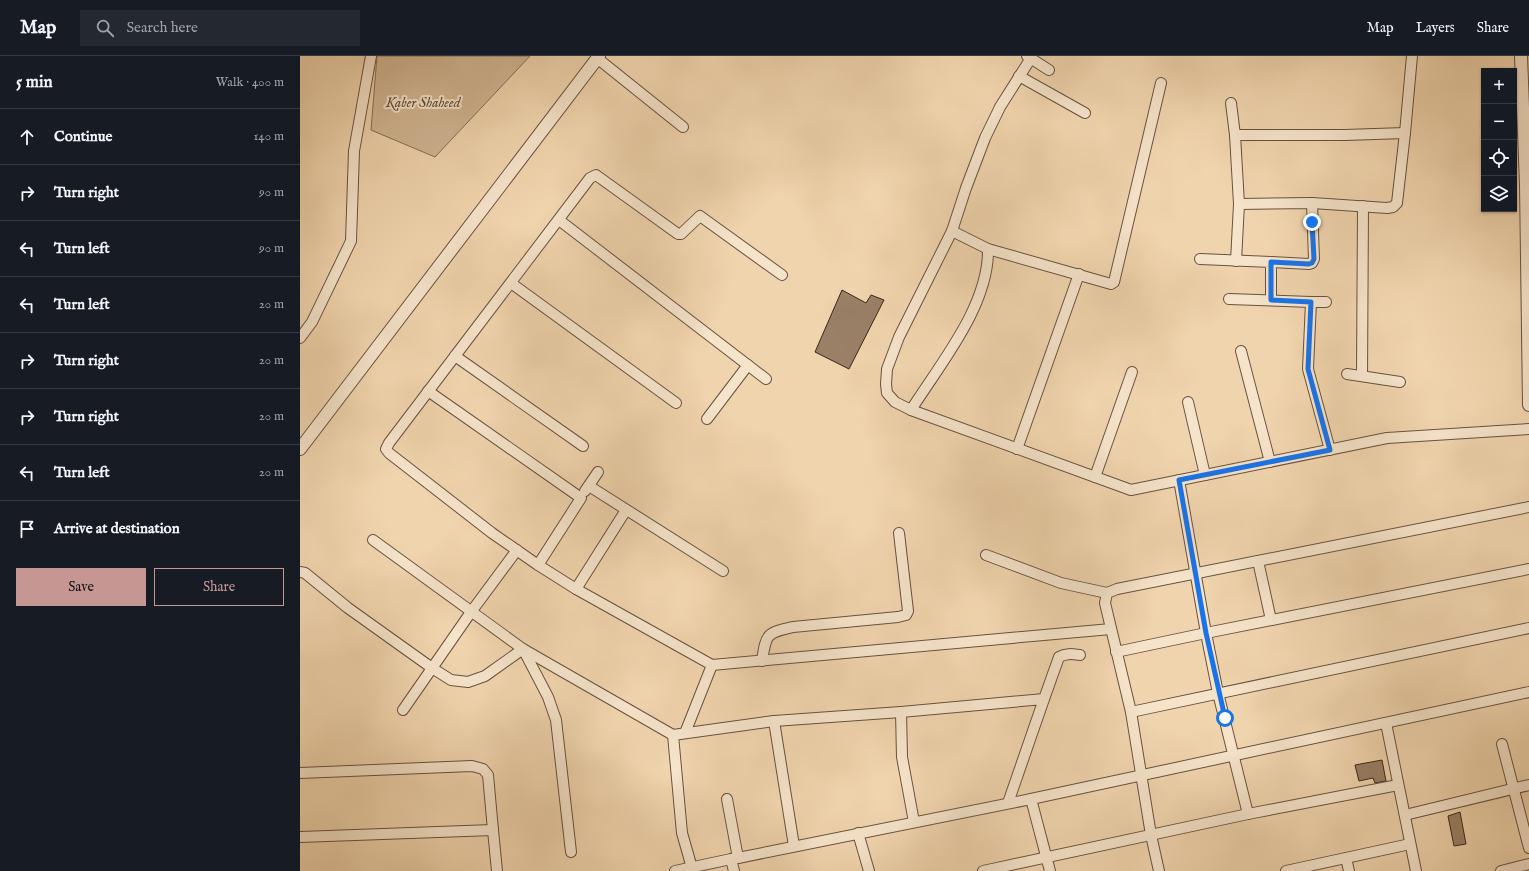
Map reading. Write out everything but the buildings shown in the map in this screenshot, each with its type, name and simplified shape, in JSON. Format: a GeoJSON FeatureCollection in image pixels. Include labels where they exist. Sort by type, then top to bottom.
{"type":"FeatureCollection","features":[{"type":"Feature","properties":{"kind":"street"},"geometry":{"type":"LineString","coordinates":[[300,338],[312,322],[352,241],[354,151],[371,56]]}},
{"type":"Feature","properties":{"kind":"street"},"geometry":{"type":"LineString","coordinates":[[1238,204],[1312,203],[1387,208],[1393,207],[1397,203],[1412,56]]}},
{"type":"Feature","properties":{"kind":"street"},"geometry":{"type":"LineString","coordinates":[[1521,56],[1528,246],[1527,358],[1529,405]]}},
{"type":"Feature","properties":{"kind":"street"},"geometry":{"type":"LineString","coordinates":[[300,449],[598,57],[683,127]]}},
{"type":"Feature","properties":{"kind":"street"},"geometry":{"type":"LineString","coordinates":[[1049,70],[1029,57],[1000,107],[985,138],[952,231],[899,337],[887,369],[887,393],[895,402],[910,410],[1131,490],[1387,438],[1529,430]]}},
{"type":"Feature","properties":{"kind":"street"},"geometry":{"type":"LineString","coordinates":[[1019,76],[1085,113]]}},
{"type":"Feature","properties":{"kind":"street"},"geometry":{"type":"LineString","coordinates":[[952,231],[988,249],[1111,284],[1114,282],[1161,83]]}},
{"type":"Feature","properties":{"kind":"street"},"geometry":{"type":"LineString","coordinates":[[1231,103],[1235,135],[1238,204],[1236,261]]}},
{"type":"Feature","properties":{"kind":"street"},"geometry":{"type":"LineString","coordinates":[[1235,135],[1345,135],[1405,133]]}},
{"type":"Feature","properties":{"kind":"street"},"geometry":{"type":"LineString","coordinates":[[782,275],[700,216],[681,234],[678,234],[596,175],[590,178],[428,391],[386,449],[389,453],[492,533],[538,565],[576,589],[712,665],[1111,629]]}},
{"type":"Feature","properties":{"kind":"street"},"geometry":{"type":"LineString","coordinates":[[1200,259],[1312,263],[1314,259],[1312,203]]}},
{"type":"Feature","properties":{"kind":"street"},"geometry":{"type":"LineString","coordinates":[[1362,376],[1363,206]]}},
{"type":"Feature","properties":{"kind":"street"},"geometry":{"type":"LineString","coordinates":[[559,220],[766,379]]}},
{"type":"Feature","properties":{"kind":"street"},"geometry":{"type":"LineString","coordinates":[[910,410],[956,341],[971,314],[980,295],[987,271],[988,249]]}},
{"type":"Feature","properties":{"kind":"street"},"geometry":{"type":"LineString","coordinates":[[1271,262],[1271,300]]}},
{"type":"Feature","properties":{"kind":"street"},"geometry":{"type":"LineString","coordinates":[[1017,449],[1079,274]]}},
{"type":"Feature","properties":{"kind":"street"},"geometry":{"type":"LineString","coordinates":[[511,283],[676,403]]}},
{"type":"Feature","properties":{"kind":"street"},"geometry":{"type":"LineString","coordinates":[[1229,299],[1326,302]]}},
{"type":"Feature","properties":{"kind":"street"},"geometry":{"type":"LineString","coordinates":[[1311,302],[1308,369],[1330,450]]}},
{"type":"Feature","properties":{"kind":"street"},"geometry":{"type":"LineString","coordinates":[[1241,351],[1270,462]]}},
{"type":"Feature","properties":{"kind":"street"},"geometry":{"type":"LineString","coordinates":[[455,356],[583,446]]}},
{"type":"Feature","properties":{"kind":"street"},"geometry":{"type":"LineString","coordinates":[[707,419],[748,365]]}},
{"type":"Feature","properties":{"kind":"street"},"geometry":{"type":"LineString","coordinates":[[1095,477],[1132,372]]}},
{"type":"Feature","properties":{"kind":"street"},"geometry":{"type":"LineString","coordinates":[[1347,374],[1400,382]]}},
{"type":"Feature","properties":{"kind":"street"},"geometry":{"type":"LineString","coordinates":[[428,391],[581,498]]}},
{"type":"Feature","properties":{"kind":"street"},"geometry":{"type":"LineString","coordinates":[[1188,402],[1206,475]]}},
{"type":"Feature","properties":{"kind":"street"},"geometry":{"type":"LineString","coordinates":[[538,565],[598,472]]}},
{"type":"Feature","properties":{"kind":"street"},"geometry":{"type":"LineString","coordinates":[[1179,480],[1218,693],[1248,814]]}},
{"type":"Feature","properties":{"kind":"street"},"geometry":{"type":"LineString","coordinates":[[589,486],[723,571]]}},
{"type":"Feature","properties":{"kind":"street"},"geometry":{"type":"LineString","coordinates":[[986,555],[1061,583],[1107,593],[1117,589],[1529,507]]}},
{"type":"Feature","properties":{"kind":"street"},"geometry":{"type":"LineString","coordinates":[[576,589],[626,510]]}},
{"type":"Feature","properties":{"kind":"street"},"geometry":{"type":"LineString","coordinates":[[762,661],[765,642],[770,634],[777,631],[794,627],[906,615],[908,611],[898,533]]}},
{"type":"Feature","properties":{"kind":"street"},"geometry":{"type":"LineString","coordinates":[[373,540],[523,649],[673,735],[774,721],[901,712],[1044,699]]}},
{"type":"Feature","properties":{"kind":"street"},"geometry":{"type":"LineString","coordinates":[[403,710],[471,612],[517,550]]}},
{"type":"Feature","properties":{"kind":"street"},"geometry":{"type":"LineString","coordinates":[[1258,561],[1272,620]]}},
{"type":"Feature","properties":{"kind":"street"},"geometry":{"type":"LineString","coordinates":[[1116,652],[1529,569]]}},
{"type":"Feature","properties":{"kind":"street"},"geometry":{"type":"LineString","coordinates":[[300,572],[305,573],[348,608],[451,680],[468,682],[486,676],[523,649]]}},
{"type":"Feature","properties":{"kind":"street"},"geometry":{"type":"LineString","coordinates":[[1107,593],[1105,603],[1131,712],[1151,835],[1159,871]]}},
{"type":"Feature","properties":{"kind":"street"},"geometry":{"type":"LineString","coordinates":[[1131,712],[1529,628]]}},
{"type":"Feature","properties":{"kind":"street"},"geometry":{"type":"LineString","coordinates":[[523,649],[548,697],[556,720],[572,852]]}},
{"type":"Feature","properties":{"kind":"street"},"geometry":{"type":"LineString","coordinates":[[1008,803],[1059,657],[1064,654],[1080,656]]}},
{"type":"Feature","properties":{"kind":"street"},"geometry":{"type":"LineString","coordinates":[[685,733],[712,665]]}},
{"type":"Feature","properties":{"kind":"street"},"geometry":{"type":"LineString","coordinates":[[675,871],[1008,803],[1529,692]]}},
{"type":"Feature","properties":{"kind":"street"},"geometry":{"type":"LineString","coordinates":[[901,712],[902,757],[914,822]]}},
{"type":"Feature","properties":{"kind":"street"},"geometry":{"type":"LineString","coordinates":[[774,721],[794,846]]}},
{"type":"Feature","properties":{"kind":"street"},"geometry":{"type":"LineString","coordinates":[[1386,723],[1416,871]]}},
{"type":"Feature","properties":{"kind":"street"},"geometry":{"type":"LineString","coordinates":[[673,735],[682,833],[692,868]]}},
{"type":"Feature","properties":{"kind":"street"},"geometry":{"type":"LineString","coordinates":[[1502,744],[1529,848]]}},
{"type":"Feature","properties":{"kind":"street"},"geometry":{"type":"LineString","coordinates":[[300,773],[472,766],[483,769],[488,775],[497,871]]}},
{"type":"Feature","properties":{"kind":"street"},"geometry":{"type":"LineString","coordinates":[[983,871],[1248,814],[1398,784]]}},
{"type":"Feature","properties":{"kind":"street"},"geometry":{"type":"LineString","coordinates":[[1405,815],[1529,785]]}},
{"type":"Feature","properties":{"kind":"street"},"geometry":{"type":"LineString","coordinates":[[1031,798],[1050,871]]}},
{"type":"Feature","properties":{"kind":"street"},"geometry":{"type":"LineString","coordinates":[[727,799],[735,858],[734,871]]}},
{"type":"Feature","properties":{"kind":"street"},"geometry":{"type":"LineString","coordinates":[[300,837],[493,830]]}},
{"type":"Feature","properties":{"kind":"street"},"geometry":{"type":"LineString","coordinates":[[858,833],[868,871]]}},
{"type":"Feature","properties":{"kind":"street"},"geometry":{"type":"LineString","coordinates":[[1286,871],[1410,844]]}},
{"type":"Feature","properties":{"kind":"street"},"geometry":{"type":"LineString","coordinates":[[1346,858],[1349,871]]}},
{"type":"Feature","properties":{"kind":"street"},"geometry":{"type":"LineString","coordinates":[[1501,871],[1529,864]]}},
{"type":"Feature","properties":{"kind":"green space","name":"Kaber Shaheed"},"geometry":{"type":"Polygon","coordinates":[[[377,56],[530,56],[435,157],[371,130],[377,56]]]}},
{"type":"Feature","properties":{"kind":"route"},"geometry":{"type":"LineString","coordinates":[[1225,718],[1218,693],[1206,633],[1179,480],[1330,450],[1308,369],[1311,302],[1271,300],[1271,262],[1312,263],[1314,259],[1312,222]]}}]}
